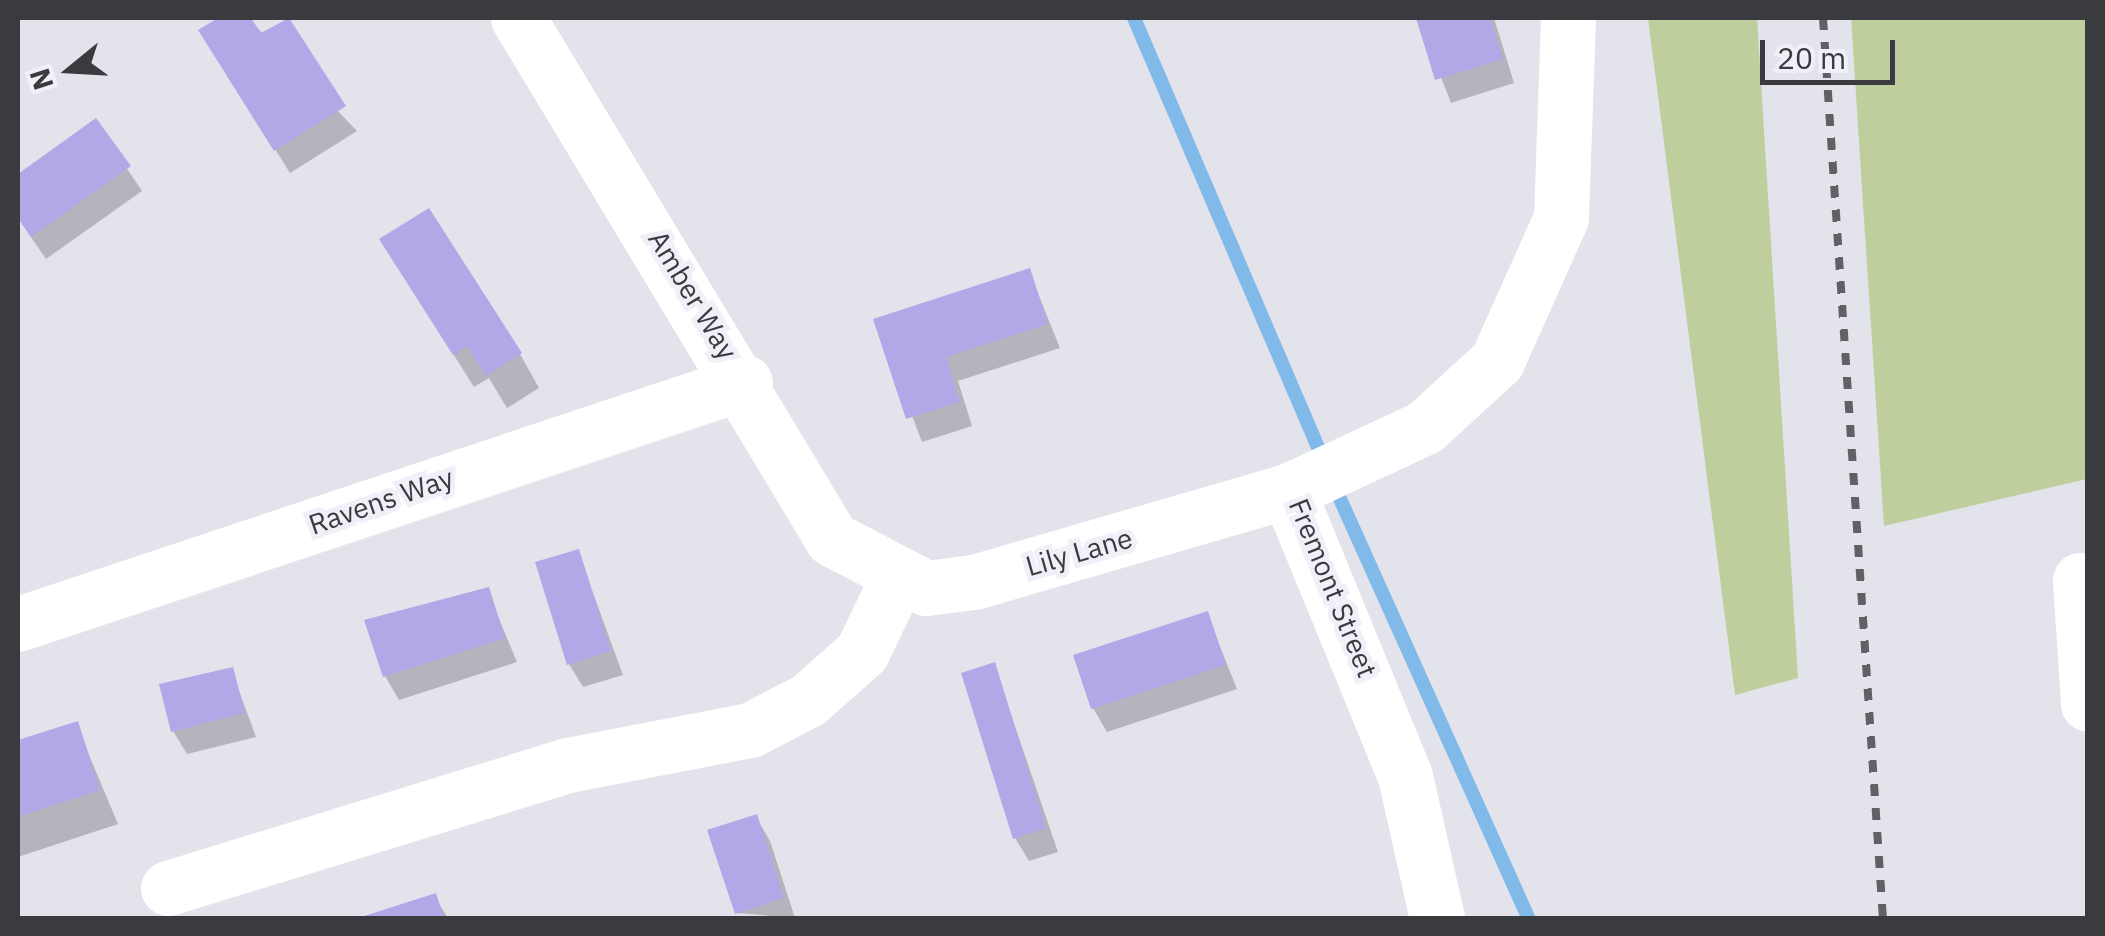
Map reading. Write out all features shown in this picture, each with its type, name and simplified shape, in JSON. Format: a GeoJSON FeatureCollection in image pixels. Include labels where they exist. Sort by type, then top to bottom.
{"type":"FeatureCollection","features":[{"type":"Feature","properties":{"kind":"street","name":"Amber Way"},"geometry":{"type":"LineString","coordinates":[[518,18],[745,382],[832,538],[885,572]]}},
{"type":"Feature","properties":{"kind":"street","name":"Fremont Street"},"geometry":{"type":"LineString","coordinates":[[1438,918],[1405,776],[1299,487],[1425,428],[1497,361],[1533,290],[1561,218],[1572,94],[1568,18]]}},
{"type":"Feature","properties":{"kind":"street","name":"Ravens Way"},"geometry":{"type":"LineString","coordinates":[[18,624],[745,382]]}},
{"type":"Feature","properties":{"kind":"street","name":"Lily Lane"},"geometry":{"type":"LineString","coordinates":[[885,572],[926,588],[974,582],[1299,487]]}},
{"type":"Feature","properties":{"kind":"street"},"geometry":{"type":"LineString","coordinates":[[168,888],[568,765],[750,730],[808,700],[862,652],[885,572]]}},
{"type":"Feature","properties":{"kind":"street"},"geometry":{"type":"LineString","coordinates":[[2080,580],[2088,704]]}},
{"type":"Feature","properties":{"kind":"green space"},"geometry":{"type":"Polygon","coordinates":[[[1648,18],[1757,18],[1798,678],[1735,695],[1648,18]]]}},
{"type":"Feature","properties":{"kind":"green space"},"geometry":{"type":"Polygon","coordinates":[[[1851,18],[2087,18],[2087,479],[1884,526],[1851,18]]]}},
{"type":"Feature","properties":{"kind":"building"},"geometry":{"type":"Polygon","coordinates":[[[218,18],[251,18],[261,33],[289,18],[346,106],[274,151],[198,30],[218,18]]]}},
{"type":"Feature","properties":{"kind":"building"},"geometry":{"type":"Polygon","coordinates":[[[1416,18],[1490,18],[1503,59],[1435,80],[1416,18]]]}},
{"type":"Feature","properties":{"kind":"building"},"geometry":{"type":"Polygon","coordinates":[[[96,118],[131,166],[31,237],[18,218],[18,174],[96,118]]]}},
{"type":"Feature","properties":{"kind":"building"},"geometry":{"type":"Polygon","coordinates":[[[429,208],[522,353],[486,376],[467,346],[453,355],[379,239],[429,208]]]}},
{"type":"Feature","properties":{"kind":"building"},"geometry":{"type":"Polygon","coordinates":[[[1030,268],[1048,324],[946,357],[960,402],[906,419],[873,319],[1030,268]]]}},
{"type":"Feature","properties":{"kind":"building"},"geometry":{"type":"Polygon","coordinates":[[[579,549],[611,651],[567,665],[535,562],[579,549]]]}},
{"type":"Feature","properties":{"kind":"building"},"geometry":{"type":"Polygon","coordinates":[[[489,587],[505,638],[383,677],[364,620],[489,587]]]}},
{"type":"Feature","properties":{"kind":"building"},"geometry":{"type":"Polygon","coordinates":[[[1208,611],[1226,665],[1091,709],[1073,655],[1208,611]]]}},
{"type":"Feature","properties":{"kind":"building"},"geometry":{"type":"Polygon","coordinates":[[[995,662],[1046,828],[1013,839],[961,673],[995,662]]]}},
{"type":"Feature","properties":{"kind":"building"},"geometry":{"type":"Polygon","coordinates":[[[233,667],[245,713],[171,732],[159,684],[233,667]]]}},
{"type":"Feature","properties":{"kind":"building"},"geometry":{"type":"Polygon","coordinates":[[[78,721],[100,790],[18,817],[18,740],[78,721]]]}},
{"type":"Feature","properties":{"kind":"building"},"geometry":{"type":"Polygon","coordinates":[[[757,814],[784,898],[735,914],[707,830],[757,814]]]}},
{"type":"Feature","properties":{"kind":"building"},"geometry":{"type":"Polygon","coordinates":[[[436,893],[444,918],[358,918],[436,893]]]}},
{"type":"Feature","properties":{"kind":"waterway"},"geometry":{"type":"LineString","coordinates":[[1134,18],[1324,461]]}},
{"type":"Feature","properties":{"kind":"waterway"},"geometry":{"type":"LineString","coordinates":[[1332,481],[1528,918]]}},
{"type":"Feature","properties":{"kind":"railway"},"geometry":{"type":"LineString","coordinates":[[1823,18],[1883,918]]}}]}
